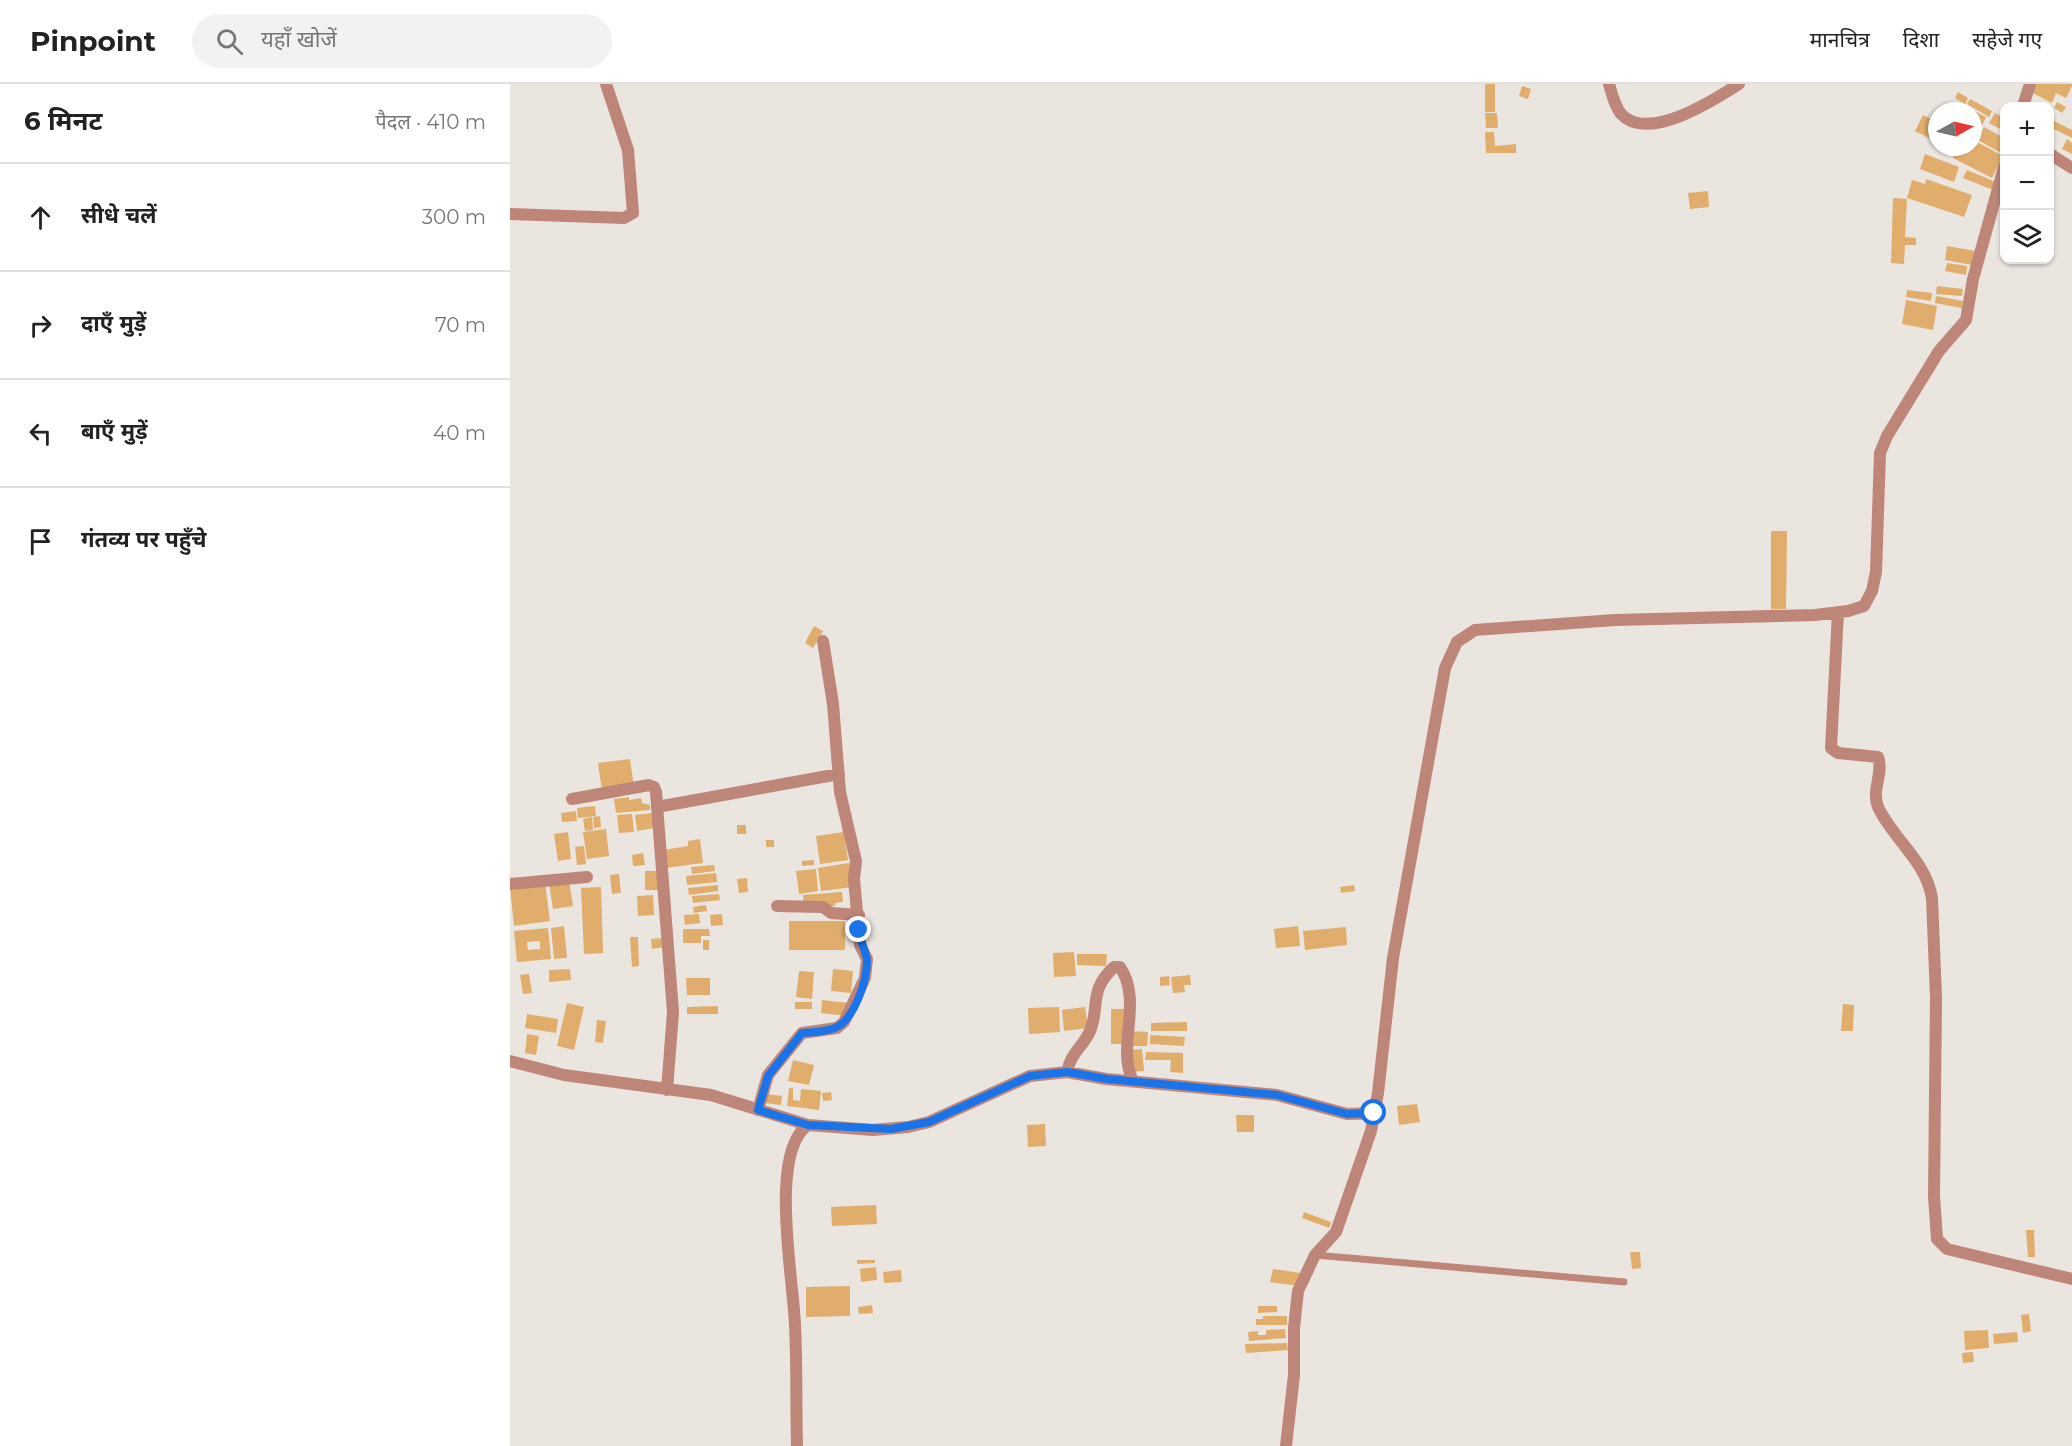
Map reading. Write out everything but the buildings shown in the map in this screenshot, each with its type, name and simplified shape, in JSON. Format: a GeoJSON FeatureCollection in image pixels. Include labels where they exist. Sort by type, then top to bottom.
{"type":"FeatureCollection","features":[{"type":"Feature","properties":{"kind":"street"},"geometry":{"type":"LineString","coordinates":[[510,214],[624,218],[633,213],[627,150],[606,84]]}},
{"type":"Feature","properties":{"kind":"street"},"geometry":{"type":"LineString","coordinates":[[1609,84],[1616,106],[1622,115],[1631,122],[1641,123],[1669,120],[1690,113],[1739,84]]}},
{"type":"Feature","properties":{"kind":"street"},"geometry":{"type":"LineString","coordinates":[[2024,102],[2030,84]]}},
{"type":"Feature","properties":{"kind":"street"},"geometry":{"type":"LineString","coordinates":[[2052,156],[2072,168]]}},
{"type":"Feature","properties":{"kind":"street"},"geometry":{"type":"LineString","coordinates":[[1286,1446],[1294,1375],[1294,1328],[1298,1292],[1315,1255],[1336,1232],[1371,1131],[1393,958],[1445,668],[1457,642],[1475,630],[1615,620],[1815,615],[1864,606],[1872,591],[1876,572],[1880,453],[1887,436],[1939,351],[1966,320],[1973,279],[2000,181]]}},
{"type":"Feature","properties":{"kind":"street"},"geometry":{"type":"LineString","coordinates":[[1838,612],[1831,747],[1838,753],[1878,757],[1880,765],[1875,790],[1879,808],[1913,855],[1930,888],[1932,898],[1936,1007],[1934,1219],[1937,1239],[1947,1249],[2072,1279]]}},
{"type":"Feature","properties":{"kind":"street"},"geometry":{"type":"LineString","coordinates":[[758,1110],[768,1076],[802,1033],[837,1028],[851,1012],[865,978],[867,958],[860,945],[854,879],[856,861],[840,792],[833,704],[823,641]]}},
{"type":"Feature","properties":{"kind":"street"},"geometry":{"type":"LineString","coordinates":[[657,807],[839,774]]}},
{"type":"Feature","properties":{"kind":"street"},"geometry":{"type":"LineString","coordinates":[[572,799],[649,786],[654,787],[656,792],[673,1012],[667,1090]]}},
{"type":"Feature","properties":{"kind":"street"},"geometry":{"type":"LineString","coordinates":[[510,884],[586,877]]}},
{"type":"Feature","properties":{"kind":"street"},"geometry":{"type":"LineString","coordinates":[[777,906],[823,907],[831,913],[858,915]]}},
{"type":"Feature","properties":{"kind":"street"},"geometry":{"type":"LineString","coordinates":[[1067,1072],[1071,1056],[1090,1031],[1094,997],[1108,972],[1113,967],[1120,967],[1126,975],[1132,1009],[1128,1053],[1132,1079]]}},
{"type":"Feature","properties":{"kind":"street"},"geometry":{"type":"LineString","coordinates":[[510,1061],[564,1075],[711,1095],[808,1125],[873,1130],[908,1127],[929,1122],[1030,1076],[1067,1072],[1107,1079],[1132,1079],[1277,1095],[1347,1114],[1374,1113]]}},
{"type":"Feature","properties":{"kind":"street"},"geometry":{"type":"LineString","coordinates":[[797,1446],[795,1325],[786,1207],[792,1148],[797,1135],[808,1125]]}},
{"type":"Feature","properties":{"kind":"lane"},"geometry":{"type":"LineString","coordinates":[[1315,1255],[1624,1282]]}},
{"type":"Feature","properties":{"kind":"route"},"geometry":{"type":"LineString","coordinates":[[859,930],[860,945],[867,958],[865,978],[851,1012],[837,1028],[802,1033],[768,1076],[758,1110],[808,1125],[873,1130],[908,1127],[929,1122],[1030,1076],[1067,1072],[1107,1079],[1132,1079],[1277,1095],[1347,1114],[1374,1113]]}}]}
